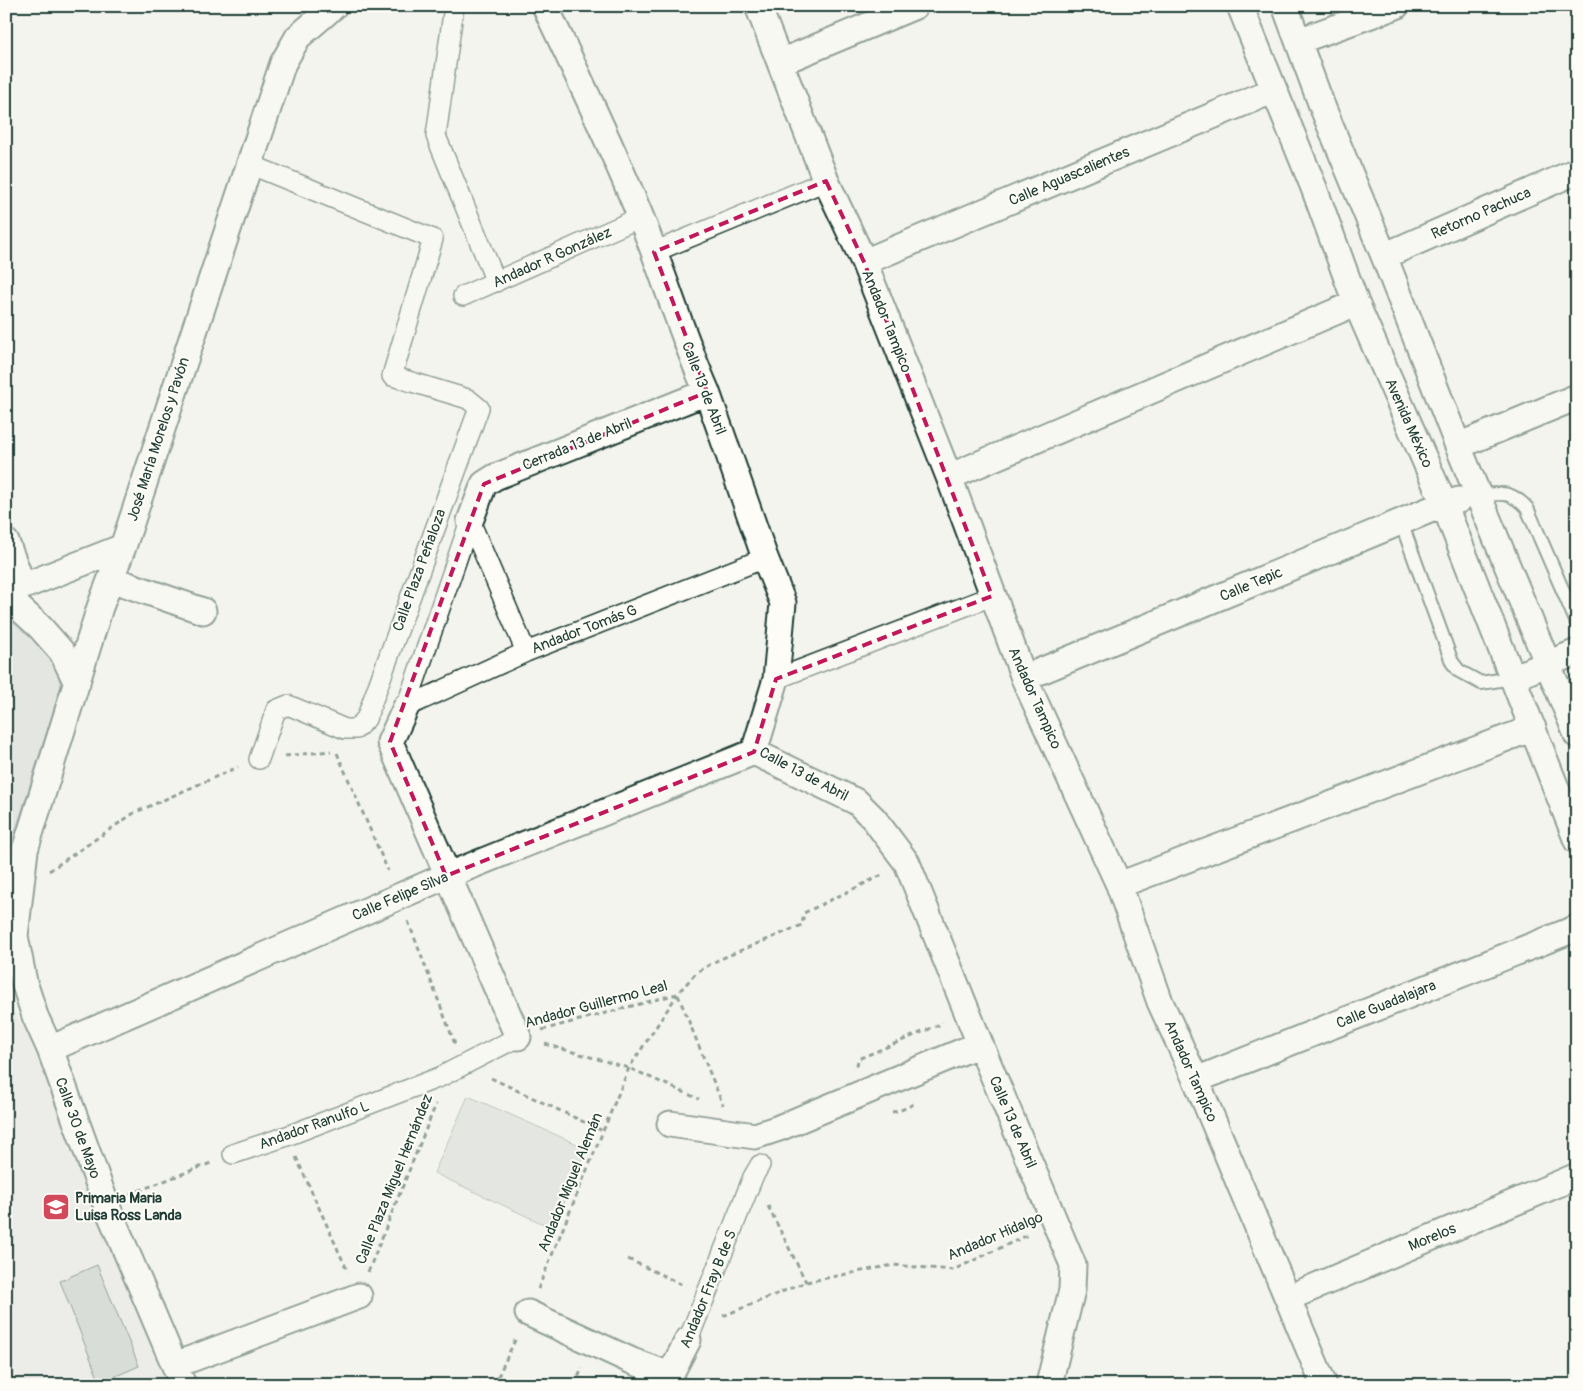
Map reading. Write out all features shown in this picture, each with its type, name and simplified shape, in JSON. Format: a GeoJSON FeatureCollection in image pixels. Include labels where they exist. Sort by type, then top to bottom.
{"type":"FeatureCollection","features":[{"type":"Feature","properties":{"kind":"street","name":"José María Morelos y Pavón"},"geometry":{"type":"LineString","coordinates":[[20,891],[24,850],[100,607],[123,547],[282,63],[298,37],[334,6]]}},
{"type":"Feature","properties":{"kind":"street"},"geometry":{"type":"LineString","coordinates":[[454,6],[436,136],[496,282]]}},
{"type":"Feature","properties":{"kind":"street","name":"Calle 13 de Abril"},"geometry":{"type":"LineString","coordinates":[[544,6],[584,88],[641,217],[695,366],[707,392],[765,558],[783,603],[776,679],[754,752],[856,802],[874,819],[907,863],[980,1044],[1073,1265],[1072,1290],[1048,1383]]}},
{"type":"Feature","properties":{"kind":"street","name":"Andador Tampico"},"geometry":{"type":"LineString","coordinates":[[758,6],[826,181],[864,262],[949,477],[1024,678],[1119,885],[1160,1002],[1196,1080],[1324,1385]]}},
{"type":"Feature","properties":{"kind":"street"},"geometry":{"type":"LineString","coordinates":[[781,62],[914,6]]}},
{"type":"Feature","properties":{"kind":"street","name":"Avenida México"},"geometry":{"type":"LineString","coordinates":[[1240,6],[1314,188],[1356,303],[1444,504],[1577,841]]}},
{"type":"Feature","properties":{"kind":"street"},"geometry":{"type":"LineString","coordinates":[[1285,6],[1322,106],[1384,256],[1478,496],[1577,735]]}},
{"type":"Feature","properties":{"kind":"street"},"geometry":{"type":"LineString","coordinates":[[1298,41],[1396,6]]}},
{"type":"Feature","properties":{"kind":"street","name":"Calle Aguascalientes"},"geometry":{"type":"LineString","coordinates":[[864,262],[1274,90]]}},
{"type":"Feature","properties":{"kind":"street","name":"Calle Plaza Peñaloza"},"geometry":{"type":"LineString","coordinates":[[249,164],[433,239],[392,376],[468,399],[479,408],[366,719],[356,729],[345,729],[288,705],[276,710],[259,759]]}},
{"type":"Feature","properties":{"kind":"street","name":"Retorno Pachuca"},"geometry":{"type":"LineString","coordinates":[[1384,256],[1577,171]]}},
{"type":"Feature","properties":{"kind":"street"},"geometry":{"type":"LineString","coordinates":[[654,252],[826,181]]}},
{"type":"Feature","properties":{"kind":"street","name":"Andador R González"},"geometry":{"type":"LineString","coordinates":[[463,296],[641,217]]}},
{"type":"Feature","properties":{"kind":"street"},"geometry":{"type":"LineString","coordinates":[[949,477],[1356,303]]}},
{"type":"Feature","properties":{"kind":"street","name":"Cerrada 13 de Abril"},"geometry":{"type":"LineString","coordinates":[[470,521],[484,484],[495,477],[707,392]]}},
{"type":"Feature","properties":{"kind":"street"},"geometry":{"type":"LineString","coordinates":[[1458,446],[1577,397]]}},
{"type":"Feature","properties":{"kind":"street","name":"Calle Tepic"},"geometry":{"type":"LineString","coordinates":[[1024,678],[1444,504],[1478,496]]}},
{"type":"Feature","properties":{"kind":"street"},"geometry":{"type":"LineString","coordinates":[[470,521],[526,652]]}},
{"type":"Feature","properties":{"kind":"street"},"geometry":{"type":"LineString","coordinates":[[470,521],[406,707],[390,742],[446,876],[518,1037]]}},
{"type":"Feature","properties":{"kind":"street"},"geometry":{"type":"LineString","coordinates":[[6,542],[15,590],[123,547]]}},
{"type":"Feature","properties":{"kind":"street","name":"Andador Tomás G"},"geometry":{"type":"LineString","coordinates":[[406,707],[526,652],[765,558]]}},
{"type":"Feature","properties":{"kind":"street"},"geometry":{"type":"LineString","coordinates":[[111,579],[203,611]]}},
{"type":"Feature","properties":{"kind":"street"},"geometry":{"type":"LineString","coordinates":[[776,679],[992,596]]}},
{"type":"Feature","properties":{"kind":"street"},"geometry":{"type":"LineString","coordinates":[[6,604],[16,605],[40,627],[62,652],[77,683]]}},
{"type":"Feature","properties":{"kind":"street"},"geometry":{"type":"LineString","coordinates":[[1512,678],[1577,652]]}},
{"type":"Feature","properties":{"kind":"street"},"geometry":{"type":"LineString","coordinates":[[1119,885],[1533,728]]}},
{"type":"Feature","properties":{"kind":"street","name":"Calle Felipe Silva"},"geometry":{"type":"LineString","coordinates":[[50,1049],[446,876],[754,752]]}},
{"type":"Feature","properties":{"kind":"street","name":"Calle 30 de Mayo"},"geometry":{"type":"LineString","coordinates":[[20,891],[15,936],[24,982],[35,1016],[50,1049],[106,1204],[179,1375]]}},
{"type":"Feature","properties":{"kind":"street","name":"Calle Guadalajara"},"geometry":{"type":"LineString","coordinates":[[1196,1080],[1577,928]]}},
{"type":"Feature","properties":{"kind":"street"},"geometry":{"type":"LineString","coordinates":[[6,961],[24,982]]}},
{"type":"Feature","properties":{"kind":"street","name":"Andador Ranulfo L"},"geometry":{"type":"LineString","coordinates":[[233,1154],[286,1136],[440,1077],[518,1037]]}},
{"type":"Feature","properties":{"kind":"street"},"geometry":{"type":"LineString","coordinates":[[670,1124],[755,1136],[779,1128],[980,1044]]}},
{"type":"Feature","properties":{"kind":"street","name":"Andador Fray B de S"},"geometry":{"type":"LineString","coordinates":[[632,1361],[670,1375],[688,1340],[756,1171]]}},
{"type":"Feature","properties":{"kind":"street","name":"Morelos"},"geometry":{"type":"LineString","coordinates":[[1288,1298],[1577,1176]]}},
{"type":"Feature","properties":{"kind":"street"},"geometry":{"type":"LineString","coordinates":[[179,1375],[359,1296]]}},
{"type":"Feature","properties":{"kind":"street"},"geometry":{"type":"LineString","coordinates":[[528,1312],[632,1361],[642,1385]]}},
{"type":"Feature","properties":{"kind":"lane"},"geometry":{"type":"LineString","coordinates":[[1478,496],[1506,493],[1517,497],[1527,508],[1577,622]]}},
{"type":"Feature","properties":{"kind":"lane"},"geometry":{"type":"LineString","coordinates":[[1401,522],[1452,662],[1458,672],[1481,683],[1512,678]]}},
{"type":"Feature","properties":{"kind":"path"},"geometry":{"type":"LineString","coordinates":[[20,891],[134,813],[259,759],[336,750]]}},
{"type":"Feature","properties":{"kind":"path","name":"Andador Guillermo Leal"},"geometry":{"type":"LineString","coordinates":[[518,1037],[677,994],[696,972],[718,960],[802,925],[804,913],[907,863]]}},
{"type":"Feature","properties":{"kind":"path"},"geometry":{"type":"LineString","coordinates":[[677,994],[725,1109],[716,1106]]}},
{"type":"Feature","properties":{"kind":"path","name":"Andador Miguel Alemán"},"geometry":{"type":"LineString","coordinates":[[494,1385],[528,1312],[629,1068],[677,994]]}},
{"type":"Feature","properties":{"kind":"path"},"geometry":{"type":"LineString","coordinates":[[858,1059],[939,1025],[946,1018]]}},
{"type":"Feature","properties":{"kind":"path"},"geometry":{"type":"LineString","coordinates":[[518,1037],[629,1068],[706,1102]]}},
{"type":"Feature","properties":{"kind":"path"},"geometry":{"type":"LineString","coordinates":[[457,1068],[603,1131]]}},
{"type":"Feature","properties":{"kind":"path","name":"Calle Plaza Miguel Hernández"},"geometry":{"type":"LineString","coordinates":[[359,1296],[457,1068]]}},
{"type":"Feature","properties":{"kind":"path"},"geometry":{"type":"LineString","coordinates":[[286,1136],[359,1296]]}},
{"type":"Feature","properties":{"kind":"path"},"geometry":{"type":"LineString","coordinates":[[106,1204],[233,1154]]}},
{"type":"Feature","properties":{"kind":"path"},"geometry":{"type":"LineString","coordinates":[[756,1171],[806,1282]]}},
{"type":"Feature","properties":{"kind":"path","name":"Andador Hidalgo"},"geometry":{"type":"LineString","coordinates":[[688,1340],[718,1318],[806,1282],[893,1265],[953,1270],[1056,1222]]}},
{"type":"Feature","properties":{"kind":"path"},"geometry":{"type":"LineString","coordinates":[[628,1259],[706,1295]]}},
{"type":"Feature","properties":{"kind":"highlighted area"},"geometry":{"type":"Polygon","coordinates":[[[826,181],[864,262],[992,596],[776,679],[754,752],[446,876],[390,742],[484,484],[707,392],[654,252],[826,181]]]}},
{"type":"Feature","properties":{"kind":"shaded area"},"geometry":{"type":"Polygon","coordinates":[[[6,616],[33,632],[53,656],[61,686],[12,842],[6,956],[6,616]]]}},
{"type":"Feature","properties":{"kind":"shaded area","name":"Primaria Maria Luisa Ross Landa"},"geometry":{"type":"Polygon","coordinates":[[[6,1000],[38,1048],[180,1385],[6,1385],[6,1000]]]}},
{"type":"Feature","properties":{"kind":"shaded area"},"geometry":{"type":"Polygon","coordinates":[[[468,1096],[586,1148],[554,1229],[434,1173],[468,1096]]]}},
{"type":"Feature","properties":{"kind":"building","name":"Primaria Maria Luisa Ross Landa"},"geometry":{"type":"Polygon","coordinates":[[[97,1265],[139,1366],[100,1383],[60,1281],[97,1265]]]}},
{"type":"Feature","properties":{"kind":"place","name":"Primaria Maria Luisa Ross Landa"},"geometry":{"type":"Point","coordinates":[56,1207]}}]}
